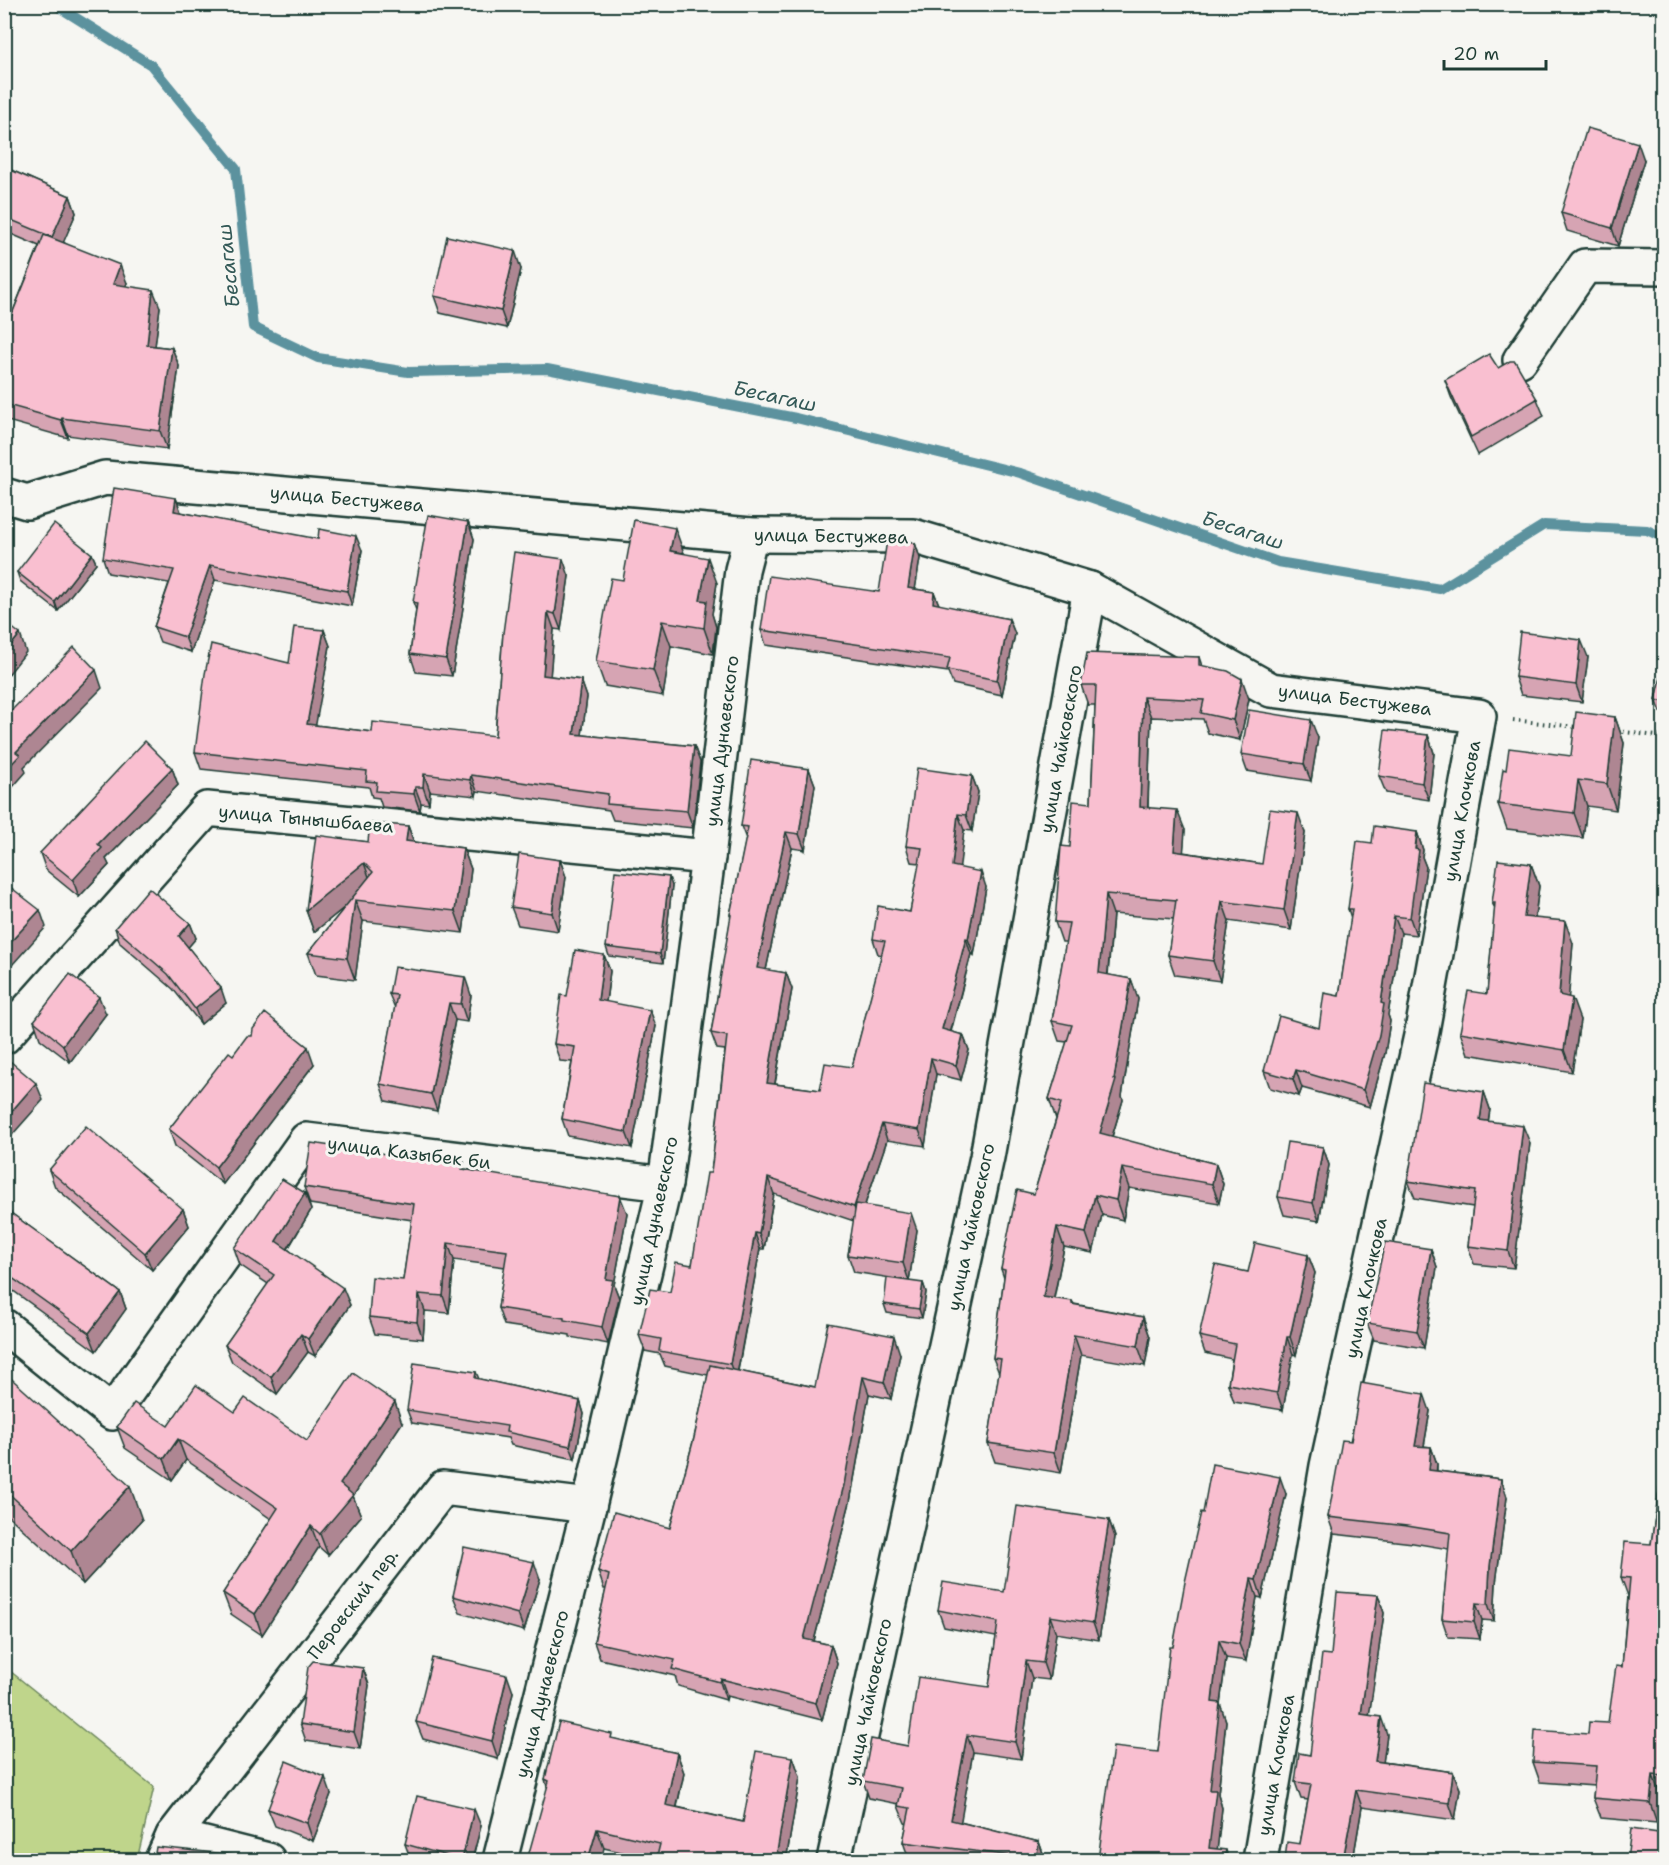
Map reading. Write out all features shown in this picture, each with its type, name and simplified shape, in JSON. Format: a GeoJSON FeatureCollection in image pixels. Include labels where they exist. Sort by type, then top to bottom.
{"type":"FeatureCollection","features":[{"type":"Feature","properties":{"kind":"street"},"geometry":{"type":"LineString","coordinates":[[1520,360],[1585,266],[1665,267]]}},
{"type":"Feature","properties":{"kind":"street","name":"улица Бестужева"},"geometry":{"type":"LineString","coordinates":[[4,495],[27,502],[105,478],[751,535],[913,536],[1090,589],[1271,690],[1479,716]]}},
{"type":"Feature","properties":{"kind":"street","name":"улица Дунаевского"},"geometry":{"type":"LineString","coordinates":[[500,1860],[590,1506],[665,1184],[708,857],[742,570],[751,535]]}},
{"type":"Feature","properties":{"kind":"street","name":"улица Чайковского"},"geometry":{"type":"LineString","coordinates":[[834,1860],[987,1157],[1090,589]]}},
{"type":"Feature","properties":{"kind":"street","name":"улица Клочкова"},"geometry":{"type":"LineString","coordinates":[[1260,1860],[1327,1466],[1422,1031],[1479,716]]}},
{"type":"Feature","properties":{"kind":"street","name":"улица Тынышбаева"},"geometry":{"type":"LineString","coordinates":[[4,1037],[207,809],[708,857]]}},
{"type":"Feature","properties":{"kind":"street","name":"улица Казыбек би"},"geometry":{"type":"LineString","coordinates":[[4,1326],[112,1413],[306,1140],[665,1184]]}},
{"type":"Feature","properties":{"kind":"street","name":"Перовский пер."},"geometry":{"type":"LineString","coordinates":[[168,1848],[443,1488],[590,1506]]}},
{"type":"Feature","properties":{"kind":"street"},"geometry":{"type":"LineString","coordinates":[[168,1848],[268,1860]]}},
{"type":"Feature","properties":{"kind":"path"},"geometry":{"type":"LineString","coordinates":[[1479,716],[1584,728]]}},
{"type":"Feature","properties":{"kind":"path"},"geometry":{"type":"LineString","coordinates":[[1607,730],[1665,736]]}},
{"type":"Feature","properties":{"kind":"green space"},"geometry":{"type":"Polygon","coordinates":[[[5,1667],[154,1787],[137,1860],[5,1860],[5,1667]]]}},
{"type":"Feature","properties":{"kind":"building"},"geometry":{"type":"Polygon","coordinates":[[[1587,128],[1638,143],[1612,228],[1561,213],[1587,128]]]}},
{"type":"Feature","properties":{"kind":"building"},"geometry":{"type":"Polygon","coordinates":[[[4,167],[70,196],[52,237],[4,217],[4,167]]]}},
{"type":"Feature","properties":{"kind":"building"},"geometry":{"type":"Polygon","coordinates":[[[44,235],[120,265],[113,284],[153,290],[147,345],[172,348],[160,431],[62,418],[61,420],[4,404],[4,334],[44,235]]]}},
{"type":"Feature","properties":{"kind":"building"},"geometry":{"type":"Polygon","coordinates":[[[447,236],[515,251],[501,311],[434,296],[447,236]]]}},
{"type":"Feature","properties":{"kind":"building"},"geometry":{"type":"Polygon","coordinates":[[[1489,354],[1498,368],[1510,361],[1515,361],[1537,399],[1471,437],[1445,380],[1489,354]]]}},
{"type":"Feature","properties":{"kind":"building"},"geometry":{"type":"Polygon","coordinates":[[[114,488],[176,498],[174,511],[318,539],[319,529],[356,536],[347,591],[210,565],[185,637],[154,627],[174,570],[103,558],[114,488]]]}},
{"type":"Feature","properties":{"kind":"building"},"geometry":{"type":"Polygon","coordinates":[[[428,515],[468,522],[446,659],[410,654],[417,603],[413,602],[428,515]]]}},
{"type":"Feature","properties":{"kind":"building"},"geometry":{"type":"Polygon","coordinates":[[[634,520],[675,528],[670,551],[708,558],[700,600],[707,601],[704,628],[662,621],[653,670],[596,661],[611,578],[623,580],[634,520]]]}},
{"type":"Feature","properties":{"kind":"building"},"geometry":{"type":"Polygon","coordinates":[[[54,524],[92,554],[55,602],[17,572],[54,524]]]}},
{"type":"Feature","properties":{"kind":"building"},"geometry":{"type":"Polygon","coordinates":[[[887,540],[905,540],[915,543],[908,588],[934,592],[933,603],[1009,619],[997,680],[947,670],[950,658],[761,630],[769,576],[879,592],[887,540]]]}},
{"type":"Feature","properties":{"kind":"building"},"geometry":{"type":"Polygon","coordinates":[[[514,552],[563,559],[555,614],[548,612],[543,675],[581,680],[574,734],[694,746],[687,811],[607,804],[608,794],[471,775],[470,780],[424,774],[423,787],[415,787],[414,794],[376,791],[377,782],[366,781],[367,771],[195,752],[211,644],[289,663],[294,627],[324,630],[307,724],[372,732],[373,722],[495,736],[503,633],[514,552]]]}},
{"type":"Feature","properties":{"kind":"building"},"geometry":{"type":"Polygon","coordinates":[[[4,621],[20,634],[4,654],[4,621]]]}},
{"type":"Feature","properties":{"kind":"building"},"geometry":{"type":"Polygon","coordinates":[[[1520,632],[1581,640],[1576,685],[1515,677],[1520,632]]]}},
{"type":"Feature","properties":{"kind":"building"},"geometry":{"type":"Polygon","coordinates":[[[74,647],[96,670],[16,752],[20,755],[4,772],[4,718],[74,647]]]}},
{"type":"Feature","properties":{"kind":"building"},"geometry":{"type":"Polygon","coordinates":[[[1087,653],[1199,657],[1199,665],[1228,671],[1242,679],[1233,720],[1201,713],[1204,700],[1143,697],[1140,807],[1177,810],[1174,851],[1262,864],[1270,809],[1298,813],[1284,910],[1222,901],[1213,961],[1168,955],[1176,900],[1106,894],[1099,973],[1131,979],[1114,1079],[1116,1080],[1100,1133],[1216,1164],[1212,1184],[1122,1168],[1116,1200],[1095,1195],[1086,1233],[1057,1227],[1043,1297],[1143,1317],[1138,1346],[1074,1335],[1054,1453],[988,1443],[1001,1359],[993,1358],[1005,1270],[1001,1269],[1017,1190],[1034,1194],[1061,1103],[1049,1099],[1072,1025],[1052,1021],[1069,923],[1055,922],[1061,846],[1070,847],[1073,801],[1091,803],[1096,685],[1081,685],[1087,653]]]}},
{"type":"Feature","properties":{"kind":"building"},"geometry":{"type":"Polygon","coordinates":[[[1665,660],[1665,702],[1656,700],[1665,660]]]}},
{"type":"Feature","properties":{"kind":"building"},"geometry":{"type":"Polygon","coordinates":[[[1249,710],[1311,720],[1304,764],[1241,754],[1249,710]]]}},
{"type":"Feature","properties":{"kind":"building"},"geometry":{"type":"Polygon","coordinates":[[[1576,712],[1615,717],[1607,784],[1578,780],[1574,813],[1498,804],[1503,769],[1506,770],[1509,748],[1571,756],[1576,712]]]}},
{"type":"Feature","properties":{"kind":"building"},"geometry":{"type":"Polygon","coordinates":[[[1385,730],[1428,735],[1422,783],[1379,776],[1385,730]]]}},
{"type":"Feature","properties":{"kind":"building"},"geometry":{"type":"Polygon","coordinates":[[[145,741],[172,768],[98,844],[102,848],[73,880],[40,853],[145,741]]]}},
{"type":"Feature","properties":{"kind":"building"},"geometry":{"type":"Polygon","coordinates":[[[751,760],[809,769],[799,834],[786,832],[757,968],[786,973],[767,1083],[820,1090],[825,1063],[852,1067],[885,941],[873,939],[878,906],[910,912],[922,848],[906,846],[917,768],[972,776],[966,815],[958,814],[952,866],[981,872],[968,939],[966,938],[942,1029],[963,1035],[956,1065],[931,1058],[919,1130],[882,1124],[854,1207],[768,1178],[759,1234],[755,1233],[730,1364],[659,1351],[661,1339],[639,1335],[650,1289],[670,1292],[676,1262],[692,1265],[707,1173],[711,1173],[727,1036],[711,1033],[730,915],[748,827],[741,826],[751,760]]]}},
{"type":"Feature","properties":{"kind":"building"},"geometry":{"type":"Polygon","coordinates":[[[370,823],[408,826],[406,841],[463,848],[455,911],[355,900],[347,958],[308,953],[373,872],[364,863],[306,910],[316,835],[368,842],[370,823]]]}},
{"type":"Feature","properties":{"kind":"building"},"geometry":{"type":"Polygon","coordinates":[[[1374,826],[1417,832],[1415,849],[1419,850],[1410,918],[1394,916],[1381,1003],[1384,1004],[1379,1035],[1363,1090],[1296,1070],[1293,1079],[1264,1071],[1279,1016],[1319,1028],[1324,993],[1339,996],[1352,909],[1348,909],[1357,841],[1372,843],[1374,826]]]}},
{"type":"Feature","properties":{"kind":"building"},"geometry":{"type":"Polygon","coordinates":[[[519,854],[560,860],[552,913],[511,907],[519,854]]]}},
{"type":"Feature","properties":{"kind":"building"},"geometry":{"type":"Polygon","coordinates":[[[1498,860],[1531,864],[1524,917],[1565,921],[1559,995],[1572,998],[1564,1050],[1460,1032],[1468,991],[1487,994],[1495,903],[1492,903],[1498,860]]]}},
{"type":"Feature","properties":{"kind":"building"},"geometry":{"type":"Polygon","coordinates":[[[615,871],[669,877],[660,954],[606,947],[615,871]]]}},
{"type":"Feature","properties":{"kind":"building"},"geometry":{"type":"Polygon","coordinates":[[[9,886],[40,910],[4,949],[4,892],[9,886]]]}},
{"type":"Feature","properties":{"kind":"building"},"geometry":{"type":"Polygon","coordinates":[[[149,888],[190,923],[179,936],[221,988],[195,1009],[168,974],[115,928],[149,888]]]}},
{"type":"Feature","properties":{"kind":"building"},"geometry":{"type":"Polygon","coordinates":[[[575,950],[604,955],[598,1000],[650,1010],[626,1132],[562,1119],[575,1047],[554,1044],[561,995],[567,996],[575,950]]]}},
{"type":"Feature","properties":{"kind":"building"},"geometry":{"type":"Polygon","coordinates":[[[394,967],[465,977],[461,1004],[449,1003],[431,1094],[380,1084],[397,995],[389,994],[394,967]]]}},
{"type":"Feature","properties":{"kind":"building"},"geometry":{"type":"Polygon","coordinates":[[[70,974],[99,997],[63,1045],[34,1021],[70,974]]]}},
{"type":"Feature","properties":{"kind":"building"},"geometry":{"type":"Polygon","coordinates":[[[265,1013],[308,1047],[216,1167],[169,1129],[229,1052],[233,1055],[247,1036],[252,1036],[253,1029],[265,1013]]]}},
{"type":"Feature","properties":{"kind":"building"},"geometry":{"type":"Polygon","coordinates":[[[4,1056],[36,1083],[4,1120],[4,1056]]]}},
{"type":"Feature","properties":{"kind":"building"},"geometry":{"type":"Polygon","coordinates":[[[1423,1083],[1484,1092],[1480,1120],[1523,1126],[1508,1251],[1468,1246],[1475,1191],[1408,1181],[1423,1083]]]}},
{"type":"Feature","properties":{"kind":"building"},"geometry":{"type":"Polygon","coordinates":[[[86,1126],[183,1209],[145,1253],[49,1170],[86,1126]]]}},
{"type":"Feature","properties":{"kind":"building"},"geometry":{"type":"Polygon","coordinates":[[[1287,1142],[1323,1147],[1313,1203],[1278,1197],[1287,1142]]]}},
{"type":"Feature","properties":{"kind":"building"},"geometry":{"type":"Polygon","coordinates":[[[311,1143],[420,1159],[421,1156],[464,1162],[462,1169],[620,1196],[606,1279],[613,1280],[602,1327],[564,1320],[564,1318],[498,1308],[507,1251],[448,1243],[443,1296],[419,1294],[417,1322],[369,1317],[372,1277],[403,1280],[414,1204],[304,1187],[311,1143]]]}},
{"type":"Feature","properties":{"kind":"building"},"geometry":{"type":"Polygon","coordinates":[[[282,1179],[305,1193],[276,1241],[343,1288],[308,1339],[301,1334],[271,1377],[225,1345],[274,1275],[234,1248],[282,1179]]]}},
{"type":"Feature","properties":{"kind":"building"},"geometry":{"type":"Polygon","coordinates":[[[856,1204],[911,1213],[903,1263],[848,1255],[856,1204]]]}},
{"type":"Feature","properties":{"kind":"building"},"geometry":{"type":"Polygon","coordinates":[[[4,1208],[120,1292],[89,1333],[4,1272],[4,1208]]]}},
{"type":"Feature","properties":{"kind":"building"},"geometry":{"type":"Polygon","coordinates":[[[1665,1216],[1665,1244],[1660,1244],[1665,1216]]]}},
{"type":"Feature","properties":{"kind":"building"},"geometry":{"type":"Polygon","coordinates":[[[1385,1242],[1431,1249],[1417,1331],[1367,1323],[1385,1242]]]}},
{"type":"Feature","properties":{"kind":"building"},"geometry":{"type":"Polygon","coordinates":[[[1255,1243],[1308,1255],[1290,1337],[1287,1337],[1277,1393],[1228,1384],[1235,1344],[1199,1336],[1215,1265],[1248,1272],[1255,1243]]]}},
{"type":"Feature","properties":{"kind":"building"},"geometry":{"type":"Polygon","coordinates":[[[1665,1269],[1665,1301],[1659,1300],[1665,1269]]]}},
{"type":"Feature","properties":{"kind":"building"},"geometry":{"type":"Polygon","coordinates":[[[887,1278],[923,1283],[919,1309],[884,1304],[887,1278]]]}},
{"type":"Feature","properties":{"kind":"building"},"geometry":{"type":"Polygon","coordinates":[[[828,1323],[894,1336],[884,1382],[863,1377],[844,1485],[804,1639],[831,1645],[816,1703],[672,1669],[675,1660],[594,1642],[609,1575],[598,1571],[614,1512],[670,1528],[694,1438],[710,1365],[815,1387],[828,1323]]]}},
{"type":"Feature","properties":{"kind":"building"},"geometry":{"type":"Polygon","coordinates":[[[414,1363],[476,1372],[475,1378],[580,1401],[570,1446],[506,1432],[507,1426],[407,1410],[414,1363]]]}},
{"type":"Feature","properties":{"kind":"building"},"geometry":{"type":"Polygon","coordinates":[[[4,1372],[130,1486],[71,1551],[4,1489],[4,1372]]]}},
{"type":"Feature","properties":{"kind":"building"},"geometry":{"type":"Polygon","coordinates":[[[353,1373],[395,1402],[340,1484],[353,1495],[320,1534],[311,1526],[255,1614],[223,1593],[278,1508],[178,1439],[164,1459],[117,1427],[134,1403],[168,1426],[196,1385],[235,1412],[245,1398],[307,1441],[353,1373]]]}},
{"type":"Feature","properties":{"kind":"building"},"geometry":{"type":"Polygon","coordinates":[[[1361,1383],[1424,1394],[1415,1446],[1431,1447],[1429,1470],[1501,1479],[1490,1566],[1488,1604],[1476,1603],[1474,1622],[1442,1619],[1450,1533],[1328,1517],[1342,1440],[1351,1441],[1361,1383]]]}},
{"type":"Feature","properties":{"kind":"building"},"geometry":{"type":"Polygon","coordinates":[[[1665,1405],[1665,1427],[1661,1427],[1665,1405]]]}},
{"type":"Feature","properties":{"kind":"building"},"geometry":{"type":"Polygon","coordinates":[[[1665,1450],[1665,1776],[1653,1775],[1650,1803],[1593,1798],[1596,1766],[1533,1762],[1535,1730],[1588,1734],[1589,1722],[1608,1723],[1616,1666],[1622,1667],[1630,1578],[1621,1577],[1625,1542],[1651,1544],[1665,1450]]]}},
{"type":"Feature","properties":{"kind":"building"},"geometry":{"type":"Polygon","coordinates":[[[1212,1464],[1280,1477],[1256,1580],[1251,1579],[1239,1644],[1219,1640],[1212,1702],[1220,1703],[1210,1790],[1216,1790],[1209,1848],[1226,1850],[1224,1860],[1098,1860],[1113,1747],[1158,1752],[1170,1647],[1173,1647],[1185,1582],[1201,1512],[1203,1513],[1212,1464]]]}},
{"type":"Feature","properties":{"kind":"building"},"geometry":{"type":"Polygon","coordinates":[[[1017,1506],[1109,1520],[1093,1623],[1050,1616],[1043,1663],[1026,1661],[1015,1742],[967,1735],[951,1820],[1039,1842],[1036,1859],[903,1842],[910,1808],[898,1806],[902,1788],[863,1781],[871,1739],[908,1746],[918,1677],[989,1687],[998,1622],[938,1610],[943,1582],[1004,1592],[1017,1506]]]}},
{"type":"Feature","properties":{"kind":"building"},"geometry":{"type":"Polygon","coordinates":[[[464,1547],[534,1562],[518,1614],[453,1596],[464,1547]]]}},
{"type":"Feature","properties":{"kind":"building"},"geometry":{"type":"Polygon","coordinates":[[[1337,1592],[1378,1595],[1361,1714],[1381,1717],[1375,1761],[1453,1772],[1449,1803],[1356,1790],[1343,1860],[1285,1860],[1287,1842],[1300,1844],[1311,1784],[1295,1782],[1299,1753],[1310,1755],[1322,1654],[1331,1655],[1337,1592]]]}},
{"type":"Feature","properties":{"kind":"building"},"geometry":{"type":"Polygon","coordinates":[[[432,1658],[507,1675],[492,1741],[416,1722],[432,1658]]]}},
{"type":"Feature","properties":{"kind":"building"},"geometry":{"type":"Polygon","coordinates":[[[313,1661],[363,1668],[354,1732],[300,1724],[308,1667],[313,1661]]]}},
{"type":"Feature","properties":{"kind":"building"},"geometry":{"type":"Polygon","coordinates":[[[559,1722],[612,1734],[611,1738],[677,1753],[666,1805],[743,1822],[756,1751],[793,1757],[777,1852],[787,1855],[785,1860],[656,1860],[660,1844],[597,1829],[588,1860],[527,1860],[549,1781],[545,1779],[559,1722]]]}},
{"type":"Feature","properties":{"kind":"building"},"geometry":{"type":"Polygon","coordinates":[[[286,1761],[325,1777],[307,1823],[268,1809],[286,1761]]]}},
{"type":"Feature","properties":{"kind":"building"},"geometry":{"type":"Polygon","coordinates":[[[417,1796],[474,1809],[462,1860],[405,1844],[417,1796]]]}},
{"type":"Feature","properties":{"kind":"building"},"geometry":{"type":"Polygon","coordinates":[[[1631,1829],[1665,1834],[1665,1860],[1627,1860],[1631,1829]]]}},
{"type":"Feature","properties":{"kind":"building"},"geometry":{"type":"Polygon","coordinates":[[[156,1847],[236,1855],[235,1860],[154,1860],[156,1847]]]}},
{"type":"Feature","properties":{"kind":"waterway","name":"Бесагаш"},"geometry":{"type":"LineString","coordinates":[[54,4],[151,65],[236,169],[253,327],[318,358],[408,372],[547,369],[796,418],[1020,473],[1278,562],[1440,589],[1544,525],[1647,530],[1664,538]]}}]}
